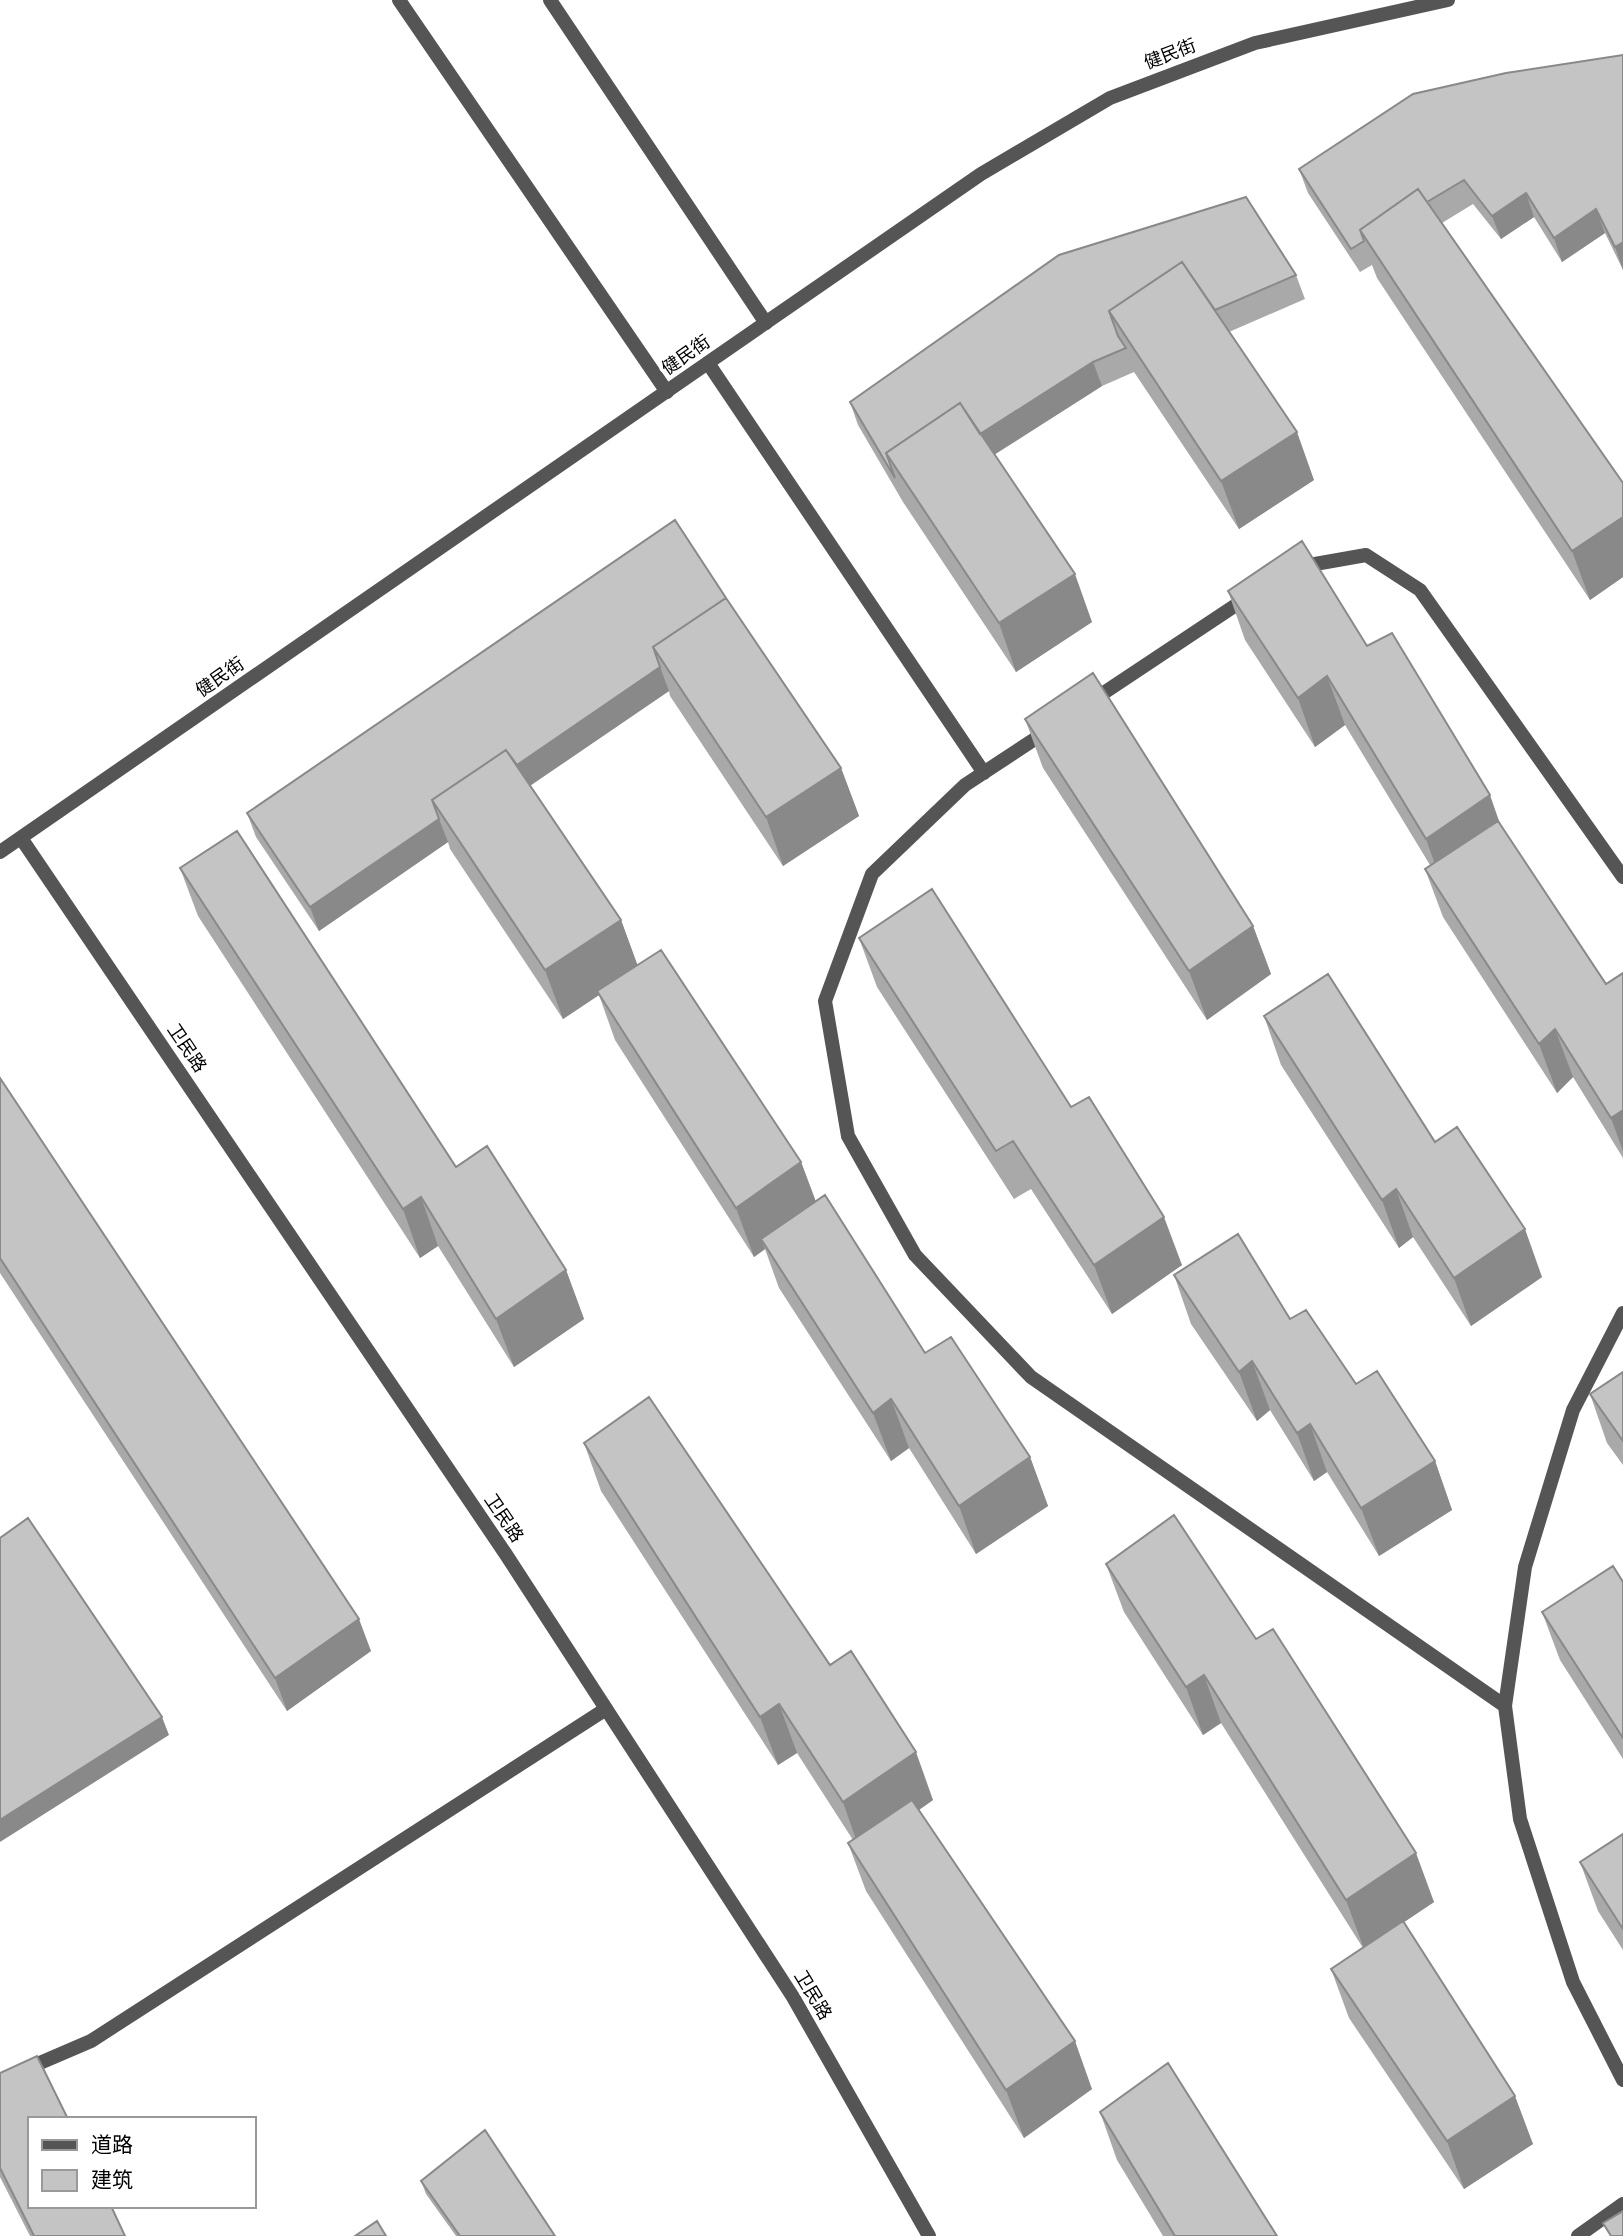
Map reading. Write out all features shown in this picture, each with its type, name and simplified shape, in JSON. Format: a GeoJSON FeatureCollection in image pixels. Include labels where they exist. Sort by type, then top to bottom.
{"type":"FeatureCollection","features":[{"type":"Feature","properties":{"kind":"street"},"geometry":{"type":"LineString","coordinates":[[399,0],[667,392]]}},
{"type":"Feature","properties":{"kind":"street"},"geometry":{"type":"LineString","coordinates":[[550,0],[766,323]]}},
{"type":"Feature","properties":{"kind":"street","name":"健民街"},"geometry":{"type":"LineString","coordinates":[[0,852],[981,174],[1110,97],[1255,43],[1448,0]]}},
{"type":"Feature","properties":{"kind":"street"},"geometry":{"type":"LineString","coordinates":[[708,363],[984,773]]}},
{"type":"Feature","properties":{"kind":"street"},"geometry":{"type":"LineString","coordinates":[[1281,575],[1293,568],[1366,555],[1420,590],[1623,877]]}},
{"type":"Feature","properties":{"kind":"street"},"geometry":{"type":"LineString","coordinates":[[1258,591],[965,785],[872,874],[825,1001],[848,1136],[915,1255],[1031,1377],[1505,1706]]}},
{"type":"Feature","properties":{"kind":"street","name":"卫民路"},"geometry":{"type":"LineString","coordinates":[[21,838],[505,1553],[793,1997],[929,2236]]}},
{"type":"Feature","properties":{"kind":"street"},"geometry":{"type":"LineString","coordinates":[[1623,1313],[1573,1410],[1525,1567],[1505,1706],[1520,1819],[1573,1982],[1623,2080]]}},
{"type":"Feature","properties":{"kind":"street"},"geometry":{"type":"LineString","coordinates":[[0,2080],[91,2041],[606,1709]]}},
{"type":"Feature","properties":{"kind":"street"},"geometry":{"type":"LineString","coordinates":[[1578,2236],[1623,2204]]}},
{"type":"Feature","properties":{"kind":"building"},"geometry":{"type":"Polygon","coordinates":[[[1623,55],[1623,242],[1615,247],[1596,209],[1554,238],[1526,193],[1492,216],[1464,180],[1427,202],[1418,189],[1360,230],[1364,241],[1351,249],[1299,169],[1413,94],[1506,73],[1623,55]]]}},
{"type":"Feature","properties":{"kind":"building"},"geometry":{"type":"Polygon","coordinates":[[[1418,189],[1623,483],[1623,517],[1572,551],[1360,230],[1418,189]]]}},
{"type":"Feature","properties":{"kind":"building"},"geometry":{"type":"Polygon","coordinates":[[[1246,197],[1296,275],[1215,310],[1182,262],[1109,311],[1118,336],[1126,348],[1093,362],[980,434],[960,403],[886,453],[895,478],[850,402],[1059,255],[1246,197]]]}},
{"type":"Feature","properties":{"kind":"building"},"geometry":{"type":"Polygon","coordinates":[[[1182,262],[1297,432],[1221,481],[1109,311],[1182,262]]]}},
{"type":"Feature","properties":{"kind":"building"},"geometry":{"type":"Polygon","coordinates":[[[960,403],[1075,574],[999,623],[886,453],[960,403]]]}},
{"type":"Feature","properties":{"kind":"building"},"geometry":{"type":"Polygon","coordinates":[[[675,520],[726,598],[653,647],[660,667],[517,765],[506,750],[432,800],[439,819],[310,907],[247,813],[675,520]]]}},
{"type":"Feature","properties":{"kind":"building"},"geometry":{"type":"Polygon","coordinates":[[[1302,541],[1367,646],[1392,633],[1490,795],[1426,839],[1327,676],[1298,698],[1228,591],[1302,541]]]}},
{"type":"Feature","properties":{"kind":"building"},"geometry":{"type":"Polygon","coordinates":[[[726,598],[841,768],[766,817],[653,647],[726,598]]]}},
{"type":"Feature","properties":{"kind":"building"},"geometry":{"type":"Polygon","coordinates":[[[1093,673],[1253,926],[1189,971],[1025,719],[1093,673]]]}},
{"type":"Feature","properties":{"kind":"building"},"geometry":{"type":"Polygon","coordinates":[[[506,750],[621,920],[545,970],[432,800],[506,750]]]}},
{"type":"Feature","properties":{"kind":"building"},"geometry":{"type":"Polygon","coordinates":[[[1498,821],[1606,984],[1623,973],[1623,1110],[1611,1118],[1555,1029],[1539,1044],[1425,869],[1498,821]]]}},
{"type":"Feature","properties":{"kind":"building"},"geometry":{"type":"Polygon","coordinates":[[[237,831],[456,1167],[487,1146],[566,1270],[496,1319],[421,1197],[403,1209],[180,868],[237,831]]]}},
{"type":"Feature","properties":{"kind":"building"},"geometry":{"type":"Polygon","coordinates":[[[932,889],[1071,1107],[1089,1097],[1164,1217],[1094,1265],[1013,1141],[996,1151],[859,938],[932,889]]]}},
{"type":"Feature","properties":{"kind":"building"},"geometry":{"type":"Polygon","coordinates":[[[661,950],[801,1162],[736,1208],[597,991],[661,950]]]}},
{"type":"Feature","properties":{"kind":"building"},"geometry":{"type":"Polygon","coordinates":[[[1328,974],[1435,1142],[1457,1127],[1525,1229],[1454,1278],[1396,1189],[1382,1200],[1264,1016],[1328,974]]]}},
{"type":"Feature","properties":{"kind":"building"},"geometry":{"type":"Polygon","coordinates":[[[0,1078],[359,1619],[275,1678],[0,1258],[0,1078]]]}},
{"type":"Feature","properties":{"kind":"building"},"geometry":{"type":"Polygon","coordinates":[[[825,1195],[925,1353],[951,1337],[1030,1457],[959,1506],[891,1399],[873,1413],[761,1239],[825,1195]]]}},
{"type":"Feature","properties":{"kind":"building"},"geometry":{"type":"Polygon","coordinates":[[[1238,1234],[1290,1319],[1306,1310],[1356,1384],[1377,1371],[1435,1461],[1361,1508],[1310,1424],[1297,1433],[1252,1361],[1239,1372],[1174,1275],[1238,1234]]]}},
{"type":"Feature","properties":{"kind":"building"},"geometry":{"type":"Polygon","coordinates":[[[1623,1372],[1623,1441],[1590,1394],[1623,1372]]]}},
{"type":"Feature","properties":{"kind":"building"},"geometry":{"type":"Polygon","coordinates":[[[649,1397],[830,1665],[851,1651],[916,1752],[843,1802],[779,1704],[760,1717],[584,1443],[649,1397]]]}},
{"type":"Feature","properties":{"kind":"building"},"geometry":{"type":"Polygon","coordinates":[[[1174,1515],[1256,1639],[1273,1629],[1416,1853],[1346,1900],[1204,1675],[1186,1687],[1106,1564],[1174,1515]]]}},
{"type":"Feature","properties":{"kind":"building"},"geometry":{"type":"Polygon","coordinates":[[[28,1518],[162,1717],[0,1820],[0,1538],[28,1518]]]}},
{"type":"Feature","properties":{"kind":"building"},"geometry":{"type":"Polygon","coordinates":[[[1613,1566],[1623,1582],[1623,1738],[1542,1612],[1613,1566]]]}},
{"type":"Feature","properties":{"kind":"building"},"geometry":{"type":"Polygon","coordinates":[[[912,1800],[1075,2041],[1006,2090],[848,1843],[912,1800]]]}},
{"type":"Feature","properties":{"kind":"building"},"geometry":{"type":"Polygon","coordinates":[[[1623,1834],[1623,1929],[1580,1862],[1623,1834]]]}},
{"type":"Feature","properties":{"kind":"building"},"geometry":{"type":"Polygon","coordinates":[[[1403,1921],[1515,2096],[1447,2141],[1331,1969],[1403,1921]]]}},
{"type":"Feature","properties":{"kind":"building"},"geometry":{"type":"Polygon","coordinates":[[[37,2056],[67,2117],[28,2117],[28,2208],[112,2208],[125,2236],[34,2236],[0,2168],[0,2073],[37,2056]]]}},
{"type":"Feature","properties":{"kind":"building"},"geometry":{"type":"Polygon","coordinates":[[[1168,2063],[1277,2236],[1175,2236],[1100,2112],[1168,2063]]]}},
{"type":"Feature","properties":{"kind":"building"},"geometry":{"type":"Polygon","coordinates":[[[485,2130],[555,2236],[460,2236],[421,2181],[485,2130]]]}},
{"type":"Feature","properties":{"kind":"building"},"geometry":{"type":"Polygon","coordinates":[[[1623,2211],[1623,2236],[1611,2236],[1603,2223],[1623,2211]]]}},
{"type":"Feature","properties":{"kind":"building"},"geometry":{"type":"Polygon","coordinates":[[[377,2221],[386,2236],[355,2236],[377,2221]]]}}]}
